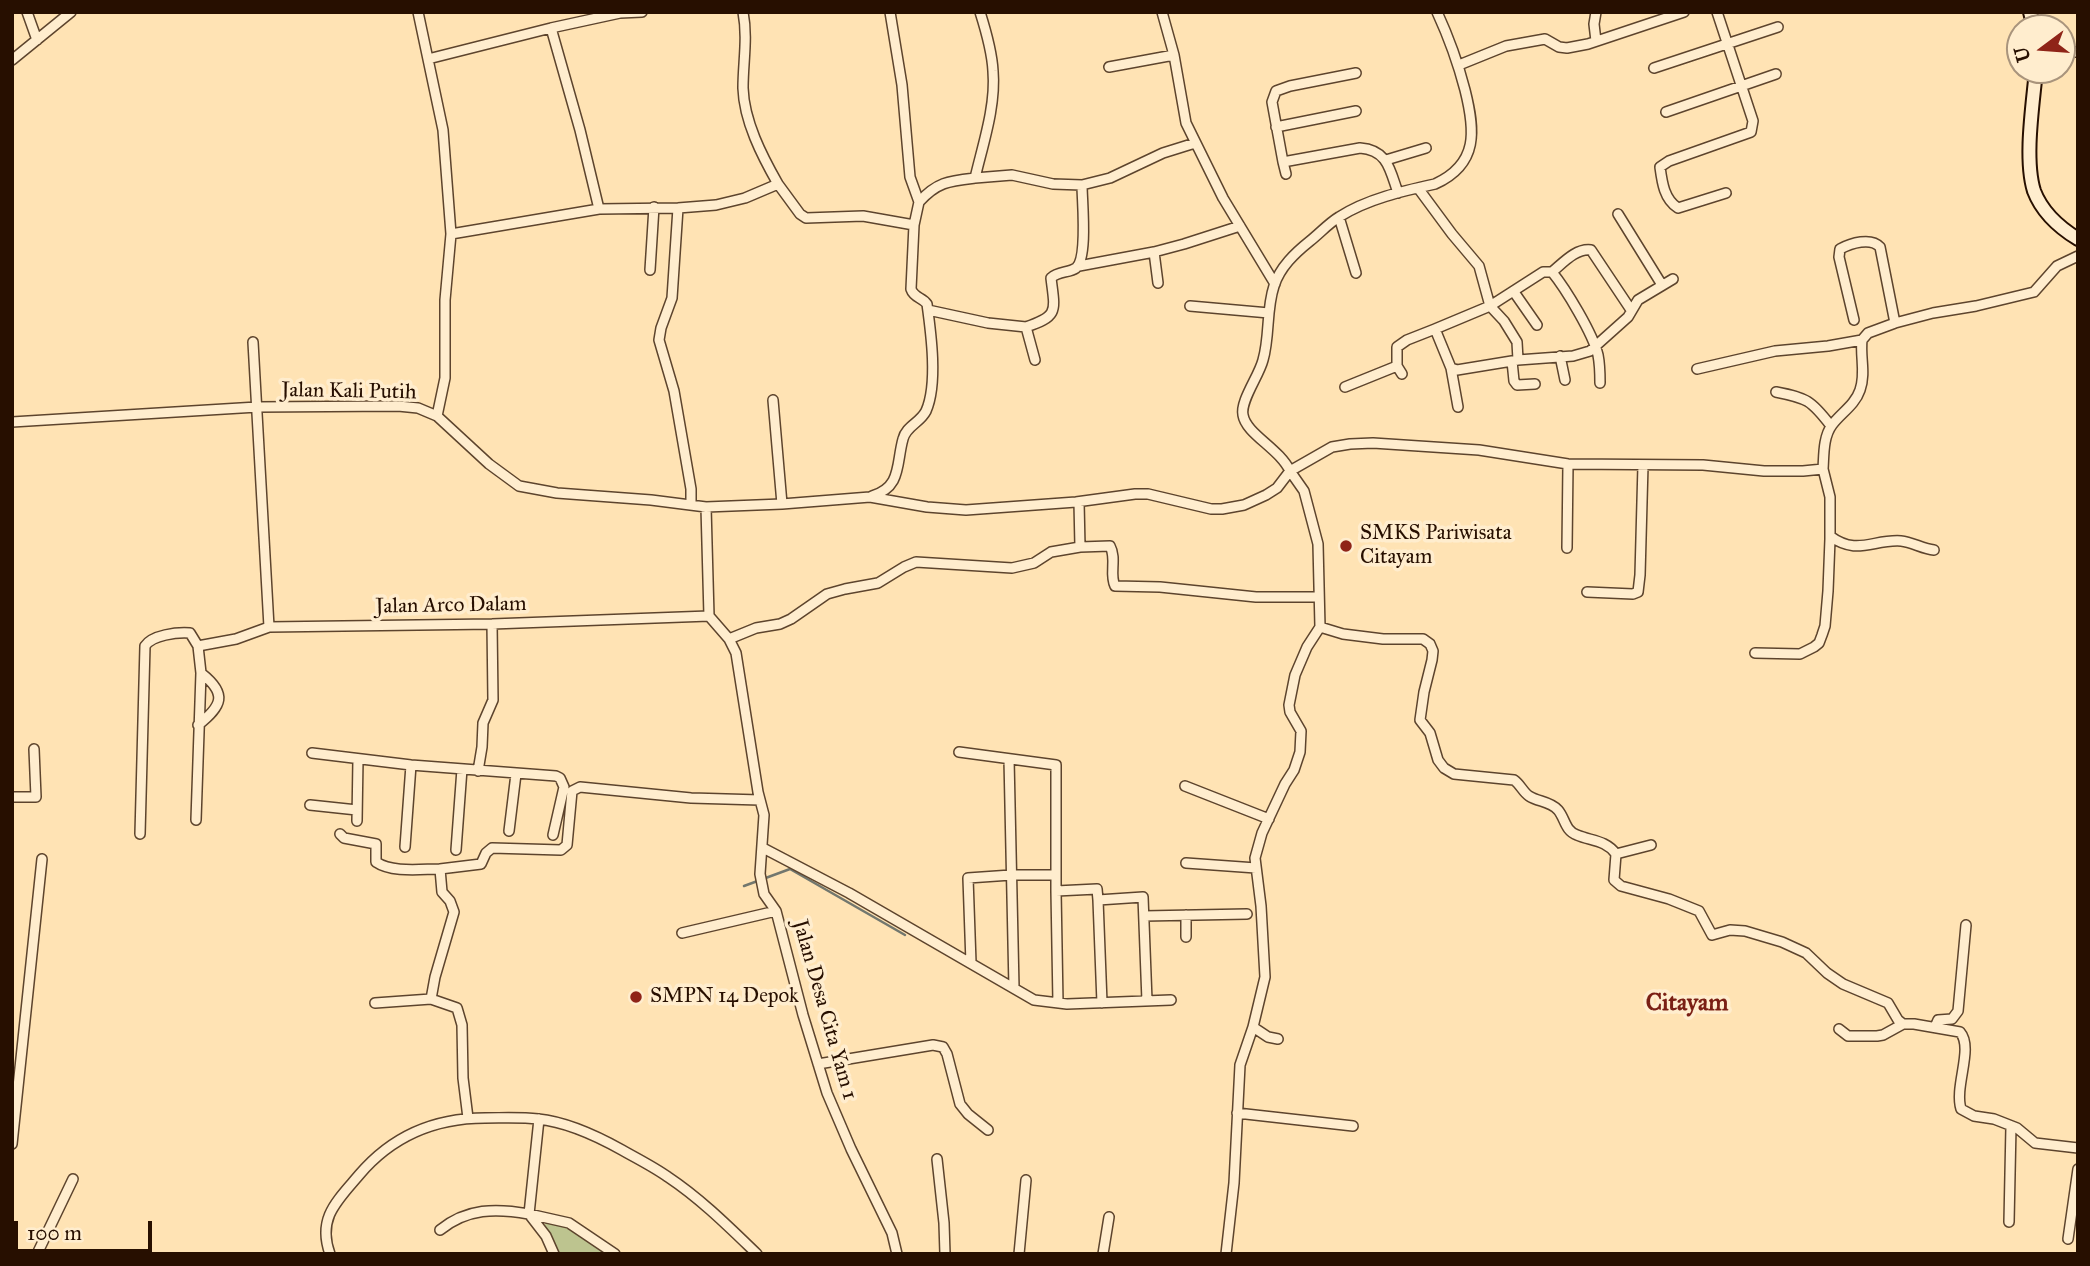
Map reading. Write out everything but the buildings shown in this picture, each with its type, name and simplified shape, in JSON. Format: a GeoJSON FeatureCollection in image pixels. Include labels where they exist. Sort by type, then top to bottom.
{"type":"FeatureCollection","features":[{"type":"Feature","properties":{"kind":"main road"},"geometry":{"type":"LineString","coordinates":[[2035,84],[2030,149],[2034,190],[2054,221],[2078,239]]}},
{"type":"Feature","properties":{"kind":"street"},"geometry":{"type":"LineString","coordinates":[[27,12],[37,40]]}},
{"type":"Feature","properties":{"kind":"street"},"geometry":{"type":"LineString","coordinates":[[12,60],[71,12]]}},
{"type":"Feature","properties":{"kind":"street"},"geometry":{"type":"LineString","coordinates":[[418,12],[443,130],[451,234],[445,300],[445,378],[437,416]]}},
{"type":"Feature","properties":{"kind":"street"},"geometry":{"type":"LineString","coordinates":[[428,59],[551,28],[620,13],[642,12]]}},
{"type":"Feature","properties":{"kind":"street"},"geometry":{"type":"LineString","coordinates":[[743,12],[746,47],[743,87],[747,114],[769,168],[800,214],[806,218],[863,216],[914,225]]}},
{"type":"Feature","properties":{"kind":"street"},"geometry":{"type":"LineString","coordinates":[[890,12],[902,85],[910,177],[919,202]]}},
{"type":"Feature","properties":{"kind":"street"},"geometry":{"type":"LineString","coordinates":[[975,178],[992,101],[994,78],[992,58],[980,12]]}},
{"type":"Feature","properties":{"kind":"street"},"geometry":{"type":"LineString","coordinates":[[1162,12],[1174,55],[1186,123],[1223,198],[1275,284]]}},
{"type":"Feature","properties":{"kind":"street"},"geometry":{"type":"LineString","coordinates":[[1226,1254],[1233,1197],[1240,1065],[1253,1027],[1265,977],[1255,858],[1259,841],[1300,752],[1301,731],[1289,705],[1295,675],[1307,647],[1320,627],[1318,544],[1304,491],[1275,450],[1249,428],[1243,416],[1244,403],[1263,361],[1275,284],[1287,262],[1339,217],[1370,202],[1445,180],[1460,165],[1470,148],[1473,127],[1471,113],[1459,65],[1437,12]]}},
{"type":"Feature","properties":{"kind":"street"},"geometry":{"type":"LineString","coordinates":[[1596,12],[1596,41]]}},
{"type":"Feature","properties":{"kind":"street"},"geometry":{"type":"LineString","coordinates":[[1459,65],[1506,47],[1545,39],[1559,47],[1567,48],[1588,44],[1684,12]]}},
{"type":"Feature","properties":{"kind":"street"},"geometry":{"type":"LineString","coordinates":[[1717,12],[1754,124],[1751,132],[1669,161],[1660,167],[1669,200],[1678,208],[1726,193]]}},
{"type":"Feature","properties":{"kind":"street"},"geometry":{"type":"LineString","coordinates":[[1654,68],[1778,27]]}},
{"type":"Feature","properties":{"kind":"street"},"geometry":{"type":"LineString","coordinates":[[551,28],[599,209]]}},
{"type":"Feature","properties":{"kind":"street"},"geometry":{"type":"LineString","coordinates":[[1109,67],[1174,55]]}},
{"type":"Feature","properties":{"kind":"street"},"geometry":{"type":"LineString","coordinates":[[1286,174],[1272,102],[1276,91],[1356,73]]}},
{"type":"Feature","properties":{"kind":"street"},"geometry":{"type":"LineString","coordinates":[[1666,112],[1776,74]]}},
{"type":"Feature","properties":{"kind":"street"},"geometry":{"type":"LineString","coordinates":[[1276,127],[1356,111]]}},
{"type":"Feature","properties":{"kind":"street"},"geometry":{"type":"LineString","coordinates":[[870,496],[887,490],[892,484],[896,476],[903,436],[907,429],[921,419],[929,401],[933,378],[928,310],[925,300],[916,296],[911,289],[914,225],[919,202],[930,190],[943,183],[1012,175],[1053,184],[1082,185],[1110,178],[1163,153],[1195,143]]}},
{"type":"Feature","properties":{"kind":"street"},"geometry":{"type":"LineString","coordinates":[[1283,162],[1360,148],[1372,149],[1387,160],[1398,193]]}},
{"type":"Feature","properties":{"kind":"street"},"geometry":{"type":"LineString","coordinates":[[1387,160],[1426,148]]}},
{"type":"Feature","properties":{"kind":"street"},"geometry":{"type":"LineString","coordinates":[[451,234],[599,209],[716,205],[745,198],[778,184]]}},
{"type":"Feature","properties":{"kind":"street"},"geometry":{"type":"LineString","coordinates":[[1079,266],[1083,239],[1082,185]]}},
{"type":"Feature","properties":{"kind":"street"},"geometry":{"type":"LineString","coordinates":[[1418,188],[1479,266],[1490,306],[1504,321],[1518,348],[1514,381],[1517,385],[1535,384]]}},
{"type":"Feature","properties":{"kind":"street"},"geometry":{"type":"LineString","coordinates":[[650,270],[654,207]]}},
{"type":"Feature","properties":{"kind":"street"},"geometry":{"type":"LineString","coordinates":[[678,208],[672,298],[659,340],[674,391],[691,489],[699,506],[709,616],[729,639],[736,653],[765,821],[762,849],[849,893],[1034,1000],[1058,1003],[1171,1000]]}},
{"type":"Feature","properties":{"kind":"street"},"geometry":{"type":"LineString","coordinates":[[1618,214],[1662,285]]}},
{"type":"Feature","properties":{"kind":"street"},"geometry":{"type":"LineString","coordinates":[[1339,217],[1356,273]]}},
{"type":"Feature","properties":{"kind":"street"},"geometry":{"type":"LineString","coordinates":[[928,310],[988,323],[1026,327],[1046,321],[1051,315],[1051,278],[1054,275],[1079,266],[1154,252],[1240,226]]}},
{"type":"Feature","properties":{"kind":"street"},"geometry":{"type":"LineString","coordinates":[[1854,320],[1839,257],[1840,249],[1872,241],[1880,247],[1895,323]]}},
{"type":"Feature","properties":{"kind":"street"},"geometry":{"type":"LineString","coordinates":[[1345,387],[1400,370],[1396,353],[1401,343],[1490,306],[1543,272],[1552,272],[1583,250],[1591,250],[1631,310]]}},
{"type":"Feature","properties":{"kind":"street"},"geometry":{"type":"LineString","coordinates":[[1154,252],[1158,282]]}},
{"type":"Feature","properties":{"kind":"street"},"geometry":{"type":"LineString","coordinates":[[1697,369],[1796,347],[1828,346],[1862,340],[1868,333],[1895,323],[2029,294],[2040,287],[2057,266],[2078,256]]}},
{"type":"Feature","properties":{"kind":"street"},"geometry":{"type":"LineString","coordinates":[[1552,272],[1565,288],[1595,346],[1600,364],[1600,383]]}},
{"type":"Feature","properties":{"kind":"street"},"geometry":{"type":"LineString","coordinates":[[1451,368],[1457,370],[1590,351],[1623,323],[1638,300],[1673,279]]}},
{"type":"Feature","properties":{"kind":"street"},"geometry":{"type":"LineString","coordinates":[[1514,292],[1537,325]]}},
{"type":"Feature","properties":{"kind":"street"},"geometry":{"type":"LineString","coordinates":[[1190,306],[1269,313]]}},
{"type":"Feature","properties":{"kind":"street"},"geometry":{"type":"LineString","coordinates":[[1026,327],[1035,360]]}},
{"type":"Feature","properties":{"kind":"street"},"geometry":{"type":"LineString","coordinates":[[1435,329],[1451,368],[1458,407]]}},
{"type":"Feature","properties":{"kind":"street"},"geometry":{"type":"LineString","coordinates":[[1755,653],[1800,654],[1819,643],[1825,626],[1830,497],[1823,469],[1824,451],[1831,426],[1859,394],[1863,369],[1862,340]]}},
{"type":"Feature","properties":{"kind":"street"},"geometry":{"type":"LineString","coordinates":[[253,342],[269,627]]}},
{"type":"Feature","properties":{"kind":"street"},"geometry":{"type":"LineString","coordinates":[[1560,356],[1565,380]]}},
{"type":"Feature","properties":{"kind":"street"},"geometry":{"type":"LineString","coordinates":[[1776,392],[1805,399],[1831,426]]}},
{"type":"Feature","properties":{"kind":"street"},"geometry":{"type":"LineString","coordinates":[[773,400],[782,504]]}},
{"type":"Feature","properties":{"kind":"street","name":"Jalan Kali Putih"},"geometry":{"type":"LineString","coordinates":[[12,422],[257,407],[418,408],[437,416],[489,464],[519,486],[557,493],[699,506],[782,504],[870,496],[927,507],[966,510],[1148,494],[1211,509],[1233,508],[1254,501],[1277,488],[1290,471],[1325,450],[1350,444],[1457,448],[1568,464],[1703,465],[1782,471],[1823,469]]}},
{"type":"Feature","properties":{"kind":"street"},"geometry":{"type":"LineString","coordinates":[[1567,548],[1568,464]]}},
{"type":"Feature","properties":{"kind":"street"},"geometry":{"type":"LineString","coordinates":[[1587,592],[1638,592],[1643,466]]}},
{"type":"Feature","properties":{"kind":"street"},"geometry":{"type":"LineString","coordinates":[[1079,502],[1080,547]]}},
{"type":"Feature","properties":{"kind":"street"},"geometry":{"type":"LineString","coordinates":[[1830,536],[1858,547],[1899,541],[1934,551]]}},
{"type":"Feature","properties":{"kind":"street"},"geometry":{"type":"LineString","coordinates":[[729,639],[756,628],[791,620],[827,594],[878,583],[916,562],[1012,568],[1034,563],[1051,552],[1080,547],[1110,546],[1113,554],[1112,581],[1115,586],[1160,587],[1256,597],[1318,597]]}},
{"type":"Feature","properties":{"kind":"street","name":"Jalan Arco Dalam"},"geometry":{"type":"LineString","coordinates":[[198,646],[236,639],[269,627],[492,624],[709,616]]}},
{"type":"Feature","properties":{"kind":"street"},"geometry":{"type":"LineString","coordinates":[[478,771],[483,723],[493,700],[492,624]]}},
{"type":"Feature","properties":{"kind":"street"},"geometry":{"type":"LineString","coordinates":[[1320,627],[1367,637],[1426,640],[1433,651],[1420,720],[1430,733],[1438,760],[1444,768],[1454,774],[1514,780],[1519,783],[1526,794],[1557,809],[1568,830],[1574,835],[1611,847],[1616,853],[1614,880],[1621,886],[1669,899],[1699,911],[1712,935],[1730,930],[1745,931],[1782,942],[1806,953],[1843,984],[1888,1003],[1903,1024],[1961,1032],[1965,1038],[1958,1101],[1961,1109],[1974,1116],[1994,1119],[2011,1126],[2035,1143],[2078,1148]]}},
{"type":"Feature","properties":{"kind":"street"},"geometry":{"type":"LineString","coordinates":[[140,834],[145,646],[146,642],[153,639],[184,632],[190,633],[198,646],[201,673],[196,820]]}},
{"type":"Feature","properties":{"kind":"street"},"geometry":{"type":"LineString","coordinates":[[198,725],[217,708],[219,696],[216,688],[201,673]]}},
{"type":"Feature","properties":{"kind":"street"},"geometry":{"type":"LineString","coordinates":[[12,797],[36,797],[34,749]]}},
{"type":"Feature","properties":{"kind":"street"},"geometry":{"type":"LineString","coordinates":[[959,752],[1056,765],[1058,1003]]}},
{"type":"Feature","properties":{"kind":"street"},"geometry":{"type":"LineString","coordinates":[[312,753],[560,778],[564,787],[553,835]]}},
{"type":"Feature","properties":{"kind":"street"},"geometry":{"type":"LineString","coordinates":[[357,821],[358,759]]}},
{"type":"Feature","properties":{"kind":"street"},"geometry":{"type":"LineString","coordinates":[[1009,759],[1014,988]]}},
{"type":"Feature","properties":{"kind":"street"},"geometry":{"type":"LineString","coordinates":[[405,847],[411,765]]}},
{"type":"Feature","properties":{"kind":"street"},"geometry":{"type":"LineString","coordinates":[[456,850],[462,769]]}},
{"type":"Feature","properties":{"kind":"street"},"geometry":{"type":"LineString","coordinates":[[509,831],[516,774]]}},
{"type":"Feature","properties":{"kind":"street"},"geometry":{"type":"LineString","coordinates":[[1185,786],[1269,819]]}},
{"type":"Feature","properties":{"kind":"street"},"geometry":{"type":"LineString","coordinates":[[340,834],[344,838],[376,844],[376,862],[382,866],[440,869],[481,864],[486,853],[492,848],[561,850],[567,845],[572,791],[575,788],[691,798],[760,800]]}},
{"type":"Feature","properties":{"kind":"street"},"geometry":{"type":"LineString","coordinates":[[310,805],[357,810]]}},
{"type":"Feature","properties":{"kind":"street"},"geometry":{"type":"LineString","coordinates":[[1616,853],[1651,845]]}},
{"type":"Feature","properties":{"kind":"street","name":"Jalan Desa Cita Yam 1"},"geometry":{"type":"LineString","coordinates":[[762,849],[760,874],[764,894],[776,911],[827,1093],[892,1233],[897,1254]]}},
{"type":"Feature","properties":{"kind":"street"},"geometry":{"type":"LineString","coordinates":[[12,1144],[42,859]]}},
{"type":"Feature","properties":{"kind":"street"},"geometry":{"type":"LineString","coordinates":[[1186,863],[1256,868]]}},
{"type":"Feature","properties":{"kind":"street"},"geometry":{"type":"LineString","coordinates":[[431,999],[454,912],[443,892],[440,869]]}},
{"type":"Feature","properties":{"kind":"street"},"geometry":{"type":"LineString","coordinates":[[971,963],[968,878],[1056,875]]}},
{"type":"Feature","properties":{"kind":"street"},"geometry":{"type":"LineString","coordinates":[[1056,891],[1097,889],[1102,1003]]}},
{"type":"Feature","properties":{"kind":"street"},"geometry":{"type":"LineString","coordinates":[[1098,900],[1143,897],[1147,1001]]}},
{"type":"Feature","properties":{"kind":"street"},"geometry":{"type":"LineString","coordinates":[[682,933],[776,911]]}},
{"type":"Feature","properties":{"kind":"street"},"geometry":{"type":"LineString","coordinates":[[1144,916],[1247,914]]}},
{"type":"Feature","properties":{"kind":"street"},"geometry":{"type":"LineString","coordinates":[[1186,915],[1186,937]]}},
{"type":"Feature","properties":{"kind":"street"},"geometry":{"type":"LineString","coordinates":[[1935,1027],[1938,1020],[1952,1019],[1958,1011],[1966,925]]}},
{"type":"Feature","properties":{"kind":"street"},"geometry":{"type":"LineString","coordinates":[[375,1003],[431,999],[457,1008],[461,1018],[463,1078],[468,1118]]}},
{"type":"Feature","properties":{"kind":"street"},"geometry":{"type":"LineString","coordinates":[[1839,1029],[1848,1036],[1877,1036],[1903,1024]]}},
{"type":"Feature","properties":{"kind":"street"},"geometry":{"type":"LineString","coordinates":[[1253,1027],[1268,1037],[1278,1039]]}},
{"type":"Feature","properties":{"kind":"street"},"geometry":{"type":"LineString","coordinates":[[818,1064],[933,1045],[943,1048],[960,1104],[988,1130]]}},
{"type":"Feature","properties":{"kind":"street"},"geometry":{"type":"LineString","coordinates":[[1237,1113],[1353,1126]]}},
{"type":"Feature","properties":{"kind":"street"},"geometry":{"type":"LineString","coordinates":[[330,1254],[326,1239],[330,1211],[365,1167],[406,1135],[429,1126],[468,1118],[539,1119],[560,1123],[599,1137],[666,1175],[709,1209],[757,1254]]}},
{"type":"Feature","properties":{"kind":"street"},"geometry":{"type":"LineString","coordinates":[[539,1119],[529,1214],[546,1236],[554,1254]]}},
{"type":"Feature","properties":{"kind":"street"},"geometry":{"type":"LineString","coordinates":[[2009,1222],[2011,1126]]}},
{"type":"Feature","properties":{"kind":"street"},"geometry":{"type":"LineString","coordinates":[[937,1159],[945,1254]]}},
{"type":"Feature","properties":{"kind":"street"},"geometry":{"type":"LineString","coordinates":[[2068,1239],[2078,1169]]}},
{"type":"Feature","properties":{"kind":"street"},"geometry":{"type":"LineString","coordinates":[[37,1254],[73,1179]]}},
{"type":"Feature","properties":{"kind":"street"},"geometry":{"type":"LineString","coordinates":[[1020,1254],[1026,1180]]}},
{"type":"Feature","properties":{"kind":"street"},"geometry":{"type":"LineString","coordinates":[[440,1230],[468,1214],[496,1209],[569,1223],[615,1254]]}},
{"type":"Feature","properties":{"kind":"street"},"geometry":{"type":"LineString","coordinates":[[1102,1254],[1109,1217]]}},
{"type":"Feature","properties":{"kind":"green space"},"geometry":{"type":"Polygon","coordinates":[[[549,1221],[572,1226],[607,1254],[559,1254],[545,1226],[549,1221]]]}},
{"type":"Feature","properties":{"kind":"waterway"},"geometry":{"type":"LineString","coordinates":[[744,886],[790,869],[905,935]]}},
{"type":"Feature","properties":{"kind":"place","name":"SMKS Pariwisata Citayam"},"geometry":{"type":"Point","coordinates":[1346,546]}},
{"type":"Feature","properties":{"kind":"place","name":"SMPN 14 Depok"},"geometry":{"type":"Point","coordinates":[636,997]}},
{"type":"Feature","properties":{"kind":"district","name":"Citayam"},"geometry":{"type":"Point","coordinates":[1687,1004]}}]}
